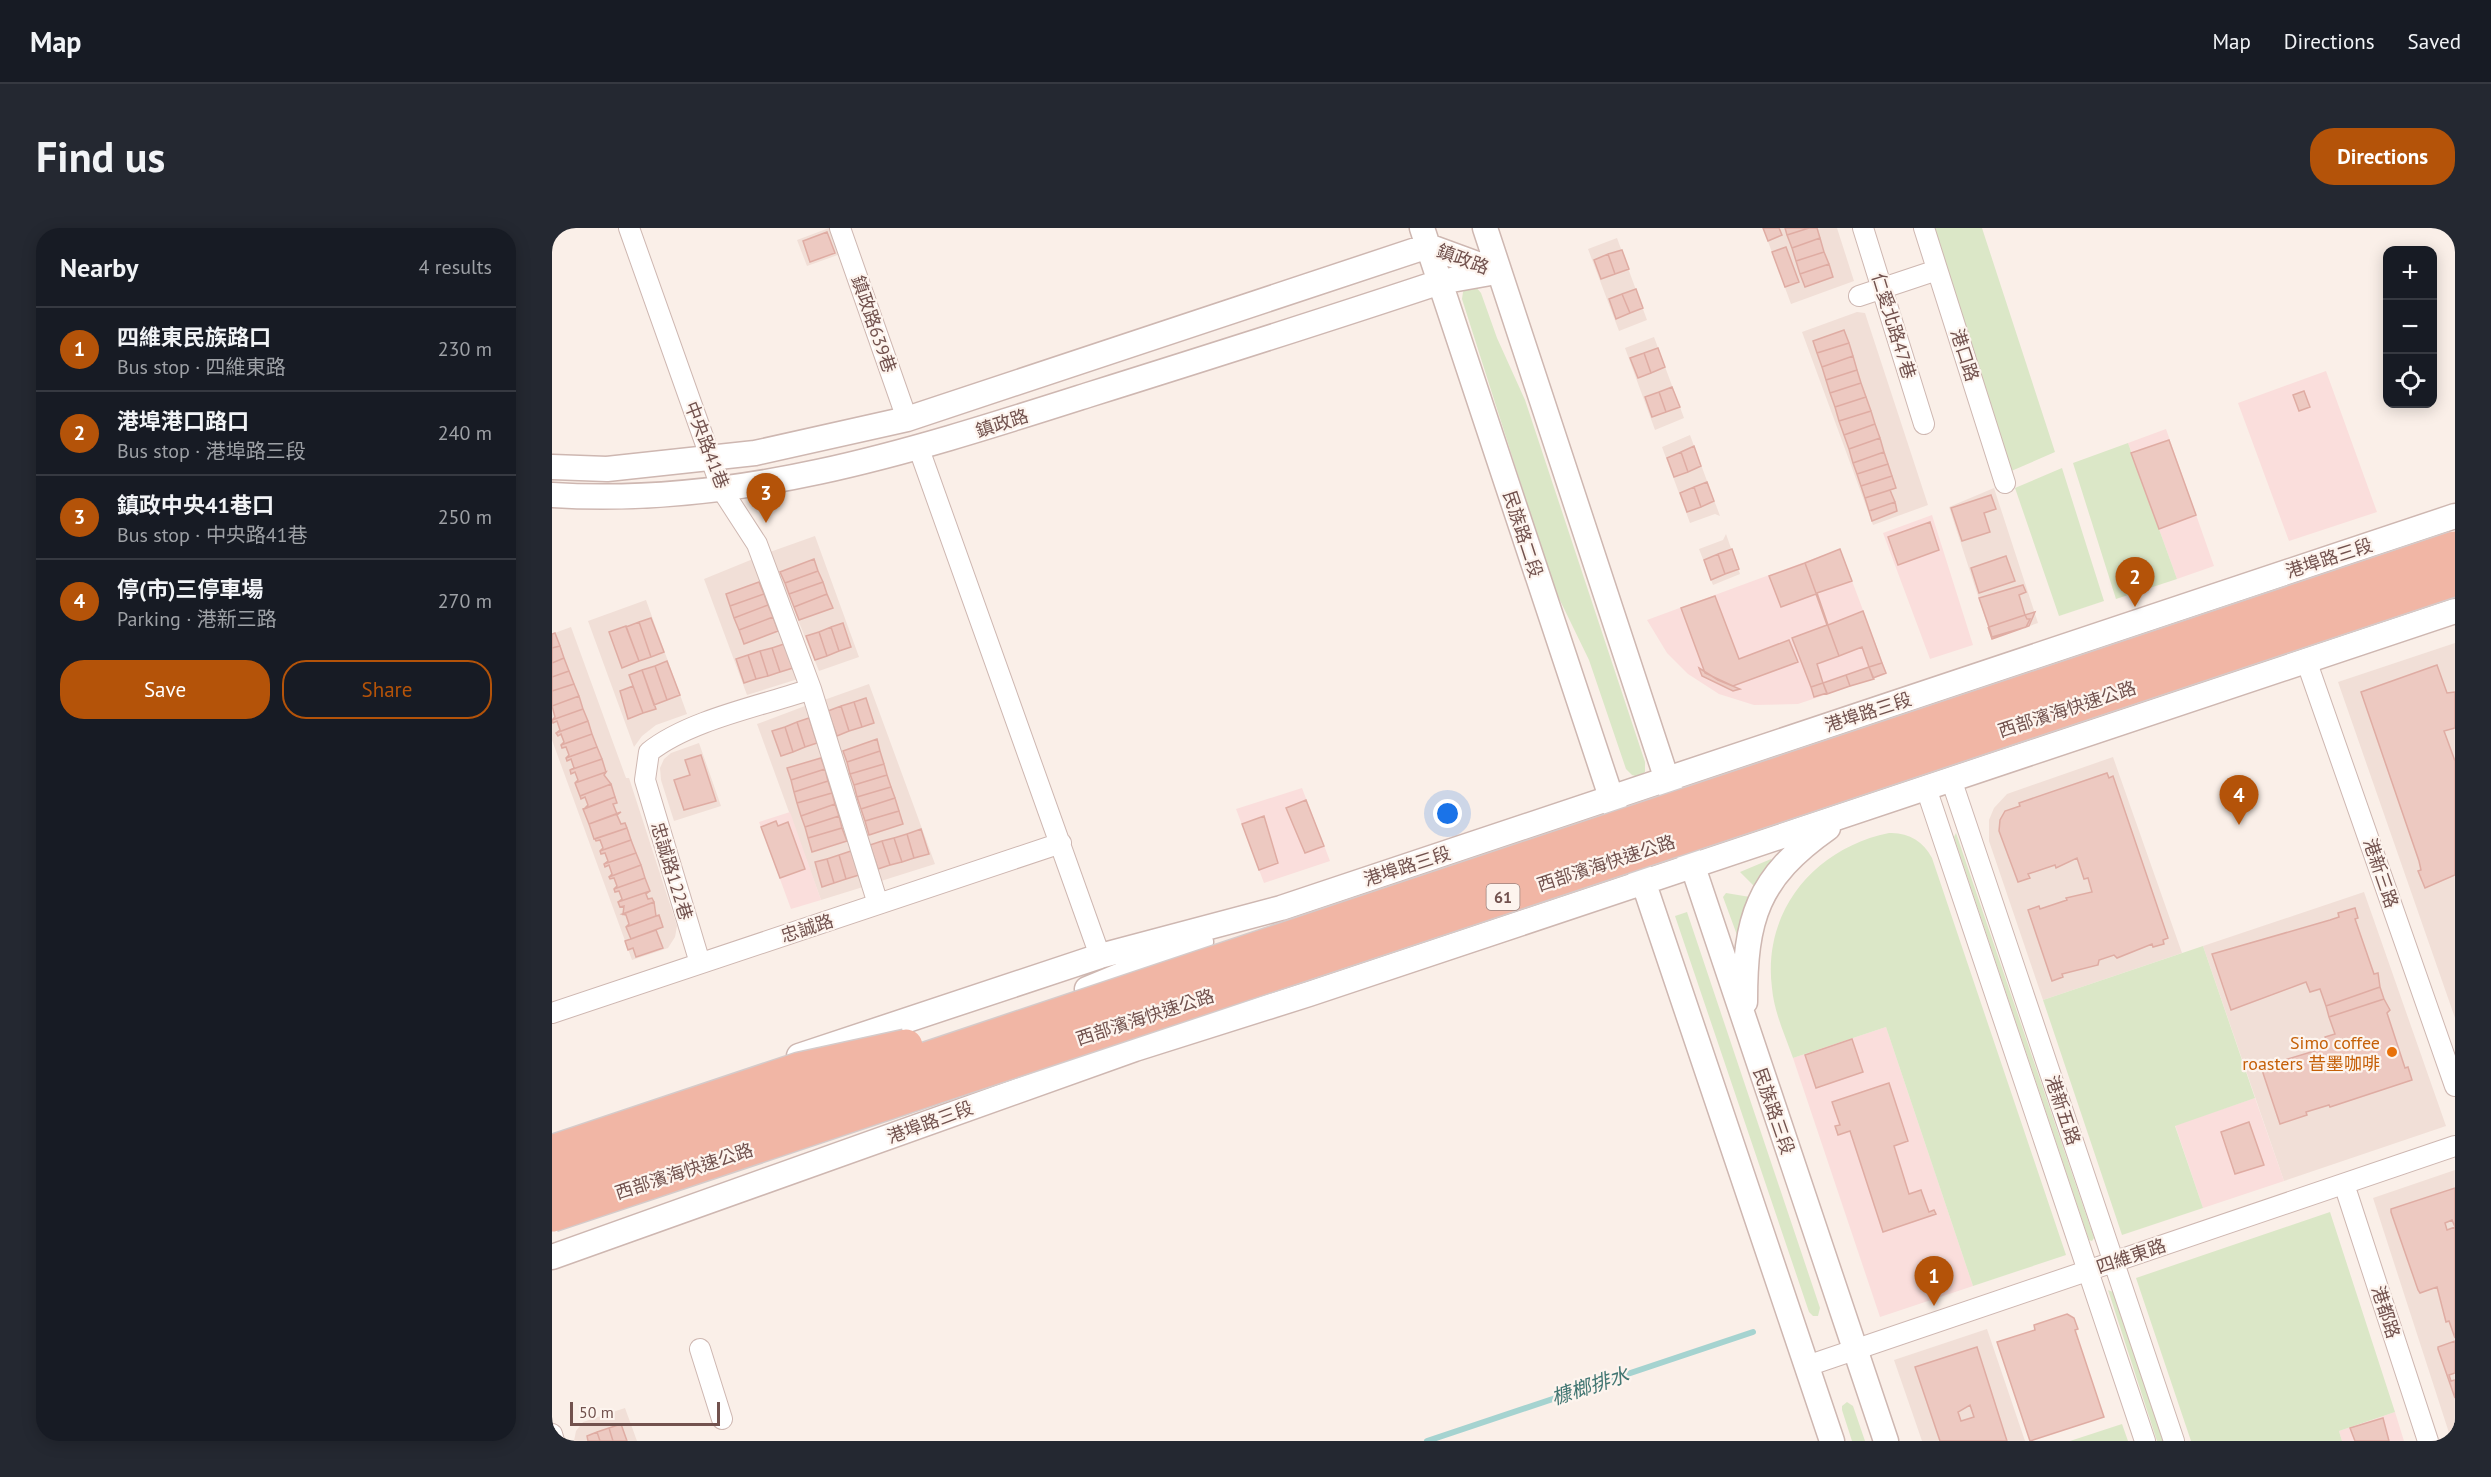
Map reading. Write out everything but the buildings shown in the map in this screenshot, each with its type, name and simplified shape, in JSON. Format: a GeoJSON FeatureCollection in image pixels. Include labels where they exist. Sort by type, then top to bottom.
{"type":"FeatureCollection","features":[{"type":"Feature","properties":{"kind":"highway","name":"西部濱海快速公路"},"geometry":{"type":"LineString","coordinates":[[552,1184],[2455,548]]}},
{"type":"Feature","properties":{"kind":"highway","name":"西部濱海快速公路"},"geometry":{"type":"LineString","coordinates":[[552,1215],[2455,579]]}},
{"type":"Feature","properties":{"kind":"highway"},"geometry":{"type":"LineString","coordinates":[[552,1152],[800,1069],[1063,1013]]}},
{"type":"Feature","properties":{"kind":"street","name":"中央路41巷"},"geometry":{"type":"LineString","coordinates":[[629,228],[722,490],[757,544],[811,689],[878,904]]}},
{"type":"Feature","properties":{"kind":"street","name":"鎮政路639巷"},"geometry":{"type":"LineString","coordinates":[[840,228],[907,419]]}},
{"type":"Feature","properties":{"kind":"street"},"geometry":{"type":"LineString","coordinates":[[1485,228],[1667,779]]}},
{"type":"Feature","properties":{"kind":"street","name":"仁愛北路47巷"},"geometry":{"type":"LineString","coordinates":[[1863,228],[1924,424]]}},
{"type":"Feature","properties":{"kind":"street","name":"港口路"},"geometry":{"type":"LineString","coordinates":[[1924,228],[2005,483]]}},
{"type":"Feature","properties":{"kind":"street","name":"鎮政路"},"geometry":{"type":"LineString","coordinates":[[552,467],[607,469],[755,453],[907,419],[1425,237],[1499,272]]}},
{"type":"Feature","properties":{"kind":"street","name":"民族路二段"},"geometry":{"type":"LineString","coordinates":[[1425,237],[1610,798],[1644,882]]}},
{"type":"Feature","properties":{"kind":"street"},"geometry":{"type":"LineString","coordinates":[[1859,296],[1937,270]]}},
{"type":"Feature","properties":{"kind":"street","name":"鎮政路"},"geometry":{"type":"LineString","coordinates":[[552,495],[605,498],[722,490],[761,485],[919,449],[1440,282],[1499,272]]}},
{"type":"Feature","properties":{"kind":"street"},"geometry":{"type":"LineString","coordinates":[[919,449],[1101,956]]}},
{"type":"Feature","properties":{"kind":"street","name":"港埠路三段"},"geometry":{"type":"LineString","coordinates":[[552,1137],[1101,956],[1281,908],[2455,516]]}},
{"type":"Feature","properties":{"kind":"street","name":"港埠路三段"},"geometry":{"type":"LineString","coordinates":[[552,1257],[1135,1049],[1309,994],[2455,611]]}},
{"type":"Feature","properties":{"kind":"street","name":"港新三路"},"geometry":{"type":"LineString","coordinates":[[2306,660],[2455,1086]]}},
{"type":"Feature","properties":{"kind":"street","name":"忠誠路122巷"},"geometry":{"type":"LineString","coordinates":[[700,963],[645,780],[649,752],[665,739],[686,730],[811,689]]}},
{"type":"Feature","properties":{"kind":"street","name":"民族路三段"},"geometry":{"type":"LineString","coordinates":[[1667,779],[1692,866],[1886,1441]]}},
{"type":"Feature","properties":{"kind":"street","name":"港新五路"},"geometry":{"type":"LineString","coordinates":[[1952,779],[2174,1441]]}},
{"type":"Feature","properties":{"kind":"street","name":"港新五路"},"geometry":{"type":"LineString","coordinates":[[1926,788],[2145,1441]]}},
{"type":"Feature","properties":{"kind":"street"},"geometry":{"type":"LineString","coordinates":[[1745,1023],[1747,944],[1761,897],[1796,851],[1847,814]]}},
{"type":"Feature","properties":{"kind":"street","name":"忠誠路"},"geometry":{"type":"LineString","coordinates":[[552,1013],[1061,843]]}},
{"type":"Feature","properties":{"kind":"street"},"geometry":{"type":"LineString","coordinates":[[1644,882],[1832,1441]]}},
{"type":"Feature","properties":{"kind":"street","name":"港埠路三段"},"geometry":{"type":"LineString","coordinates":[[552,1168],[1104,983],[1281,908]]}},
{"type":"Feature","properties":{"kind":"street","name":"港埠路三段"},"geometry":{"type":"LineString","coordinates":[[552,1231],[1124,1040],[1309,994]]}},
{"type":"Feature","properties":{"kind":"street","name":"四維東路"},"geometry":{"type":"LineString","coordinates":[[1807,1366],[2455,1146]]}},
{"type":"Feature","properties":{"kind":"street","name":"港都路"},"geometry":{"type":"LineString","coordinates":[[2344,1184],[2428,1441]]}},
{"type":"Feature","properties":{"kind":"street"},"geometry":{"type":"LineString","coordinates":[[700,1349],[722,1419]]}},
{"type":"Feature","properties":{"kind":"street"},"geometry":{"type":"LineString","coordinates":[[552,1434],[554,1441]]}},
{"type":"Feature","properties":{"kind":"shaded area"},"geometry":{"type":"Polygon","coordinates":[[[829,228],[837,228],[846,252],[807,266],[797,240],[829,228]]]}},
{"type":"Feature","properties":{"kind":"shaded area"},"geometry":{"type":"Polygon","coordinates":[[[1763,228],[1837,228],[1854,281],[1791,304],[1763,228]]]}},
{"type":"Feature","properties":{"kind":"shaded area"},"geometry":{"type":"Polygon","coordinates":[[[1617,238],[1647,320],[1619,331],[1588,249],[1617,238]]]}},
{"type":"Feature","properties":{"kind":"shaded area"},"geometry":{"type":"Polygon","coordinates":[[[1857,312],[1865,313],[1928,505],[1873,525],[1802,332],[1857,312]]]}},
{"type":"Feature","properties":{"kind":"shaded area"},"geometry":{"type":"Polygon","coordinates":[[[1654,337],[1684,418],[1655,430],[1625,348],[1654,337]]]}},
{"type":"Feature","properties":{"kind":"shaded area"},"geometry":{"type":"Polygon","coordinates":[[[2326,371],[2377,512],[2289,541],[2238,403],[2326,371]]]}},
{"type":"Feature","properties":{"kind":"shaded area"},"geometry":{"type":"Polygon","coordinates":[[[2166,429],[2214,566],[2177,579],[2128,443],[2166,429]]]}},
{"type":"Feature","properties":{"kind":"shaded area"},"geometry":{"type":"Polygon","coordinates":[[[1690,435],[1720,516],[1715,514],[1690,523],[1662,447],[1690,435]]]}},
{"type":"Feature","properties":{"kind":"shaded area"},"geometry":{"type":"Polygon","coordinates":[[[1994,488],[2038,623],[1992,639],[1949,507],[1994,488]]]}},
{"type":"Feature","properties":{"kind":"shaded area"},"geometry":{"type":"Polygon","coordinates":[[[1932,515],[1973,645],[1930,659],[1883,533],[1932,515]]]}},
{"type":"Feature","properties":{"kind":"shaded area"},"geometry":{"type":"Polygon","coordinates":[[[1726,534],[1740,574],[1713,585],[1699,549],[1723,540],[1726,534]]]}},
{"type":"Feature","properties":{"kind":"shaded area"},"geometry":{"type":"Polygon","coordinates":[[[815,536],[859,657],[819,671],[770,552],[815,536]]]}},
{"type":"Feature","properties":{"kind":"shaded area"},"geometry":{"type":"Polygon","coordinates":[[[1840,549],[1887,674],[1798,704],[1754,705],[1719,694],[1688,674],[1667,653],[1647,620],[1840,549]]]}},
{"type":"Feature","properties":{"kind":"shaded area"},"geometry":{"type":"Polygon","coordinates":[[[753,559],[798,679],[747,695],[704,579],[753,559]]]}},
{"type":"Feature","properties":{"kind":"shaded area"},"geometry":{"type":"Polygon","coordinates":[[[646,600],[687,714],[656,725],[642,736],[634,747],[588,621],[646,600]]]}},
{"type":"Feature","properties":{"kind":"shaded area"},"geometry":{"type":"Polygon","coordinates":[[[571,627],[626,778],[629,778],[677,926],[675,937],[668,948],[632,960],[552,740],[552,634],[571,627]]]}},
{"type":"Feature","properties":{"kind":"shaded area"},"geometry":{"type":"Polygon","coordinates":[[[2455,643],[2455,1018],[2338,682],[2455,643]]]}},
{"type":"Feature","properties":{"kind":"shaded area"},"geometry":{"type":"Polygon","coordinates":[[[869,684],[935,864],[881,881],[824,700],[869,684]]]}},
{"type":"Feature","properties":{"kind":"shaded area"},"geometry":{"type":"Polygon","coordinates":[[[805,706],[863,887],[821,900],[757,724],[805,706]]]}},
{"type":"Feature","properties":{"kind":"shaded area"},"geometry":{"type":"Polygon","coordinates":[[[699,743],[721,806],[674,821],[661,780],[660,768],[664,759],[671,753],[699,743]]]}},
{"type":"Feature","properties":{"kind":"shaded area"},"geometry":{"type":"Polygon","coordinates":[[[2113,757],[2182,953],[2043,1000],[1989,841],[1989,820],[1994,808],[2007,794],[2113,757]]]}},
{"type":"Feature","properties":{"kind":"shaded area"},"geometry":{"type":"Polygon","coordinates":[[[1302,788],[1330,861],[1264,883],[1236,809],[1302,788]]]}},
{"type":"Feature","properties":{"kind":"shaded area"},"geometry":{"type":"Polygon","coordinates":[[[790,812],[821,900],[791,909],[759,822],[790,812]]]}},
{"type":"Feature","properties":{"kind":"shaded area"},"geometry":{"type":"Polygon","coordinates":[[[2364,892],[2446,1126],[2284,1181],[2203,946],[2364,892]]]}},
{"type":"Feature","properties":{"kind":"shaded area"},"geometry":{"type":"Polygon","coordinates":[[[1886,1027],[1973,1286],[1880,1317],[1793,1058],[1886,1027]]]}},
{"type":"Feature","properties":{"kind":"shaded area"},"geometry":{"type":"Polygon","coordinates":[[[2255,1098],[2284,1181],[2203,1208],[2175,1125],[2255,1098]]]}},
{"type":"Feature","properties":{"kind":"shaded area"},"geometry":{"type":"Polygon","coordinates":[[[2455,1170],[2455,1435],[2450,1436],[2373,1198],[2455,1170]]]}},
{"type":"Feature","properties":{"kind":"shaded area"},"geometry":{"type":"Polygon","coordinates":[[[1987,1329],[2025,1441],[1922,1441],[1894,1360],[1987,1329]]]}},
{"type":"Feature","properties":{"kind":"shaded area"},"geometry":{"type":"Polygon","coordinates":[[[625,1408],[637,1441],[574,1441],[576,1431],[583,1422],[625,1408]]]}},
{"type":"Feature","properties":{"kind":"shaded area"},"geometry":{"type":"Polygon","coordinates":[[[2395,1412],[2404,1441],[2342,1441],[2339,1431],[2395,1412]]]}},
{"type":"Feature","properties":{"kind":"green space"},"geometry":{"type":"Polygon","coordinates":[[[1931,228],[1982,228],[2055,452],[2009,472],[1931,228]]]}},
{"type":"Feature","properties":{"kind":"green space"},"geometry":{"type":"Polygon","coordinates":[[[1468,286],[1476,287],[1481,293],[1497,338],[1525,400],[1645,762],[1645,772],[1638,777],[1626,769],[1589,660],[1554,588],[1462,299],[1463,292],[1468,286]]]}},
{"type":"Feature","properties":{"kind":"green space"},"geometry":{"type":"Polygon","coordinates":[[[2128,443],[2177,579],[2116,599],[2073,463],[2128,443]]]}},
{"type":"Feature","properties":{"kind":"green space"},"geometry":{"type":"Polygon","coordinates":[[[2062,468],[2104,601],[2059,616],[2015,488],[2062,468]]]}},
{"type":"Feature","properties":{"kind":"green space"},"geometry":{"type":"Polygon","coordinates":[[[1889,833],[1909,836],[1919,842],[1932,858],[2066,1255],[1973,1286],[1886,1027],[1793,1058],[1773,997],[1771,960],[1776,933],[1785,909],[1799,887],[1817,868],[1838,853],[1862,841],[1889,833]]]}},
{"type":"Feature","properties":{"kind":"green space"},"geometry":{"type":"Polygon","coordinates":[[[1956,833],[2094,1238],[2092,1241],[2089,1240],[1954,837],[1956,833]]]}},
{"type":"Feature","properties":{"kind":"green space"},"geometry":{"type":"Polygon","coordinates":[[[1771,859],[1772,862],[1755,887],[1740,872],[1771,859]]]}},
{"type":"Feature","properties":{"kind":"green space"},"geometry":{"type":"Polygon","coordinates":[[[1726,893],[1750,897],[1737,935],[1723,897],[1726,893]]]}},
{"type":"Feature","properties":{"kind":"green space"},"geometry":{"type":"Polygon","coordinates":[[[1687,912],[1820,1308],[1818,1316],[1813,1316],[1809,1312],[1675,916],[1687,912]]]}},
{"type":"Feature","properties":{"kind":"green space"},"geometry":{"type":"Polygon","coordinates":[[[2203,946],[2255,1098],[2175,1126],[2203,1208],[2122,1235],[2043,1000],[2203,946]]]}},
{"type":"Feature","properties":{"kind":"green space"},"geometry":{"type":"Polygon","coordinates":[[[2330,1212],[2395,1412],[2339,1431],[2342,1441],[2191,1441],[2136,1278],[2330,1212]]]}},
{"type":"Feature","properties":{"kind":"green space"},"geometry":{"type":"Polygon","coordinates":[[[2108,1290],[2113,1292],[2163,1441],[2157,1441],[2108,1290]]]}},
{"type":"Feature","properties":{"kind":"green space"},"geometry":{"type":"Polygon","coordinates":[[[1847,1402],[1853,1406],[1865,1441],[1852,1441],[1842,1410],[1842,1406],[1847,1402]]]}},
{"type":"Feature","properties":{"kind":"green space"},"geometry":{"type":"Polygon","coordinates":[[[2122,1424],[2128,1441],[2070,1441],[2122,1424]]]}},
{"type":"Feature","properties":{"kind":"waterway","name":"槺榔排水"},"geometry":{"type":"LineString","coordinates":[[1427,1441],[1753,1332]]}},
{"type":"Feature","properties":{"kind":"place","name":"鎮政中央41巷口"},"geometry":{"type":"Point","coordinates":[766,523]}},
{"type":"Feature","properties":{"kind":"place","name":"港埠港口路口"},"geometry":{"type":"Point","coordinates":[2135,607]}},
{"type":"Feature","properties":{"kind":"place","name":"停(市)三停車場"},"geometry":{"type":"Point","coordinates":[2239,825]}},
{"type":"Feature","properties":{"kind":"place","name":"Simo coffee roasters 昔墨咖啡"},"geometry":{"type":"Point","coordinates":[2392,1052]}},
{"type":"Feature","properties":{"kind":"place","name":"四維東民族路口"},"geometry":{"type":"Point","coordinates":[1934,1306]}}]}
